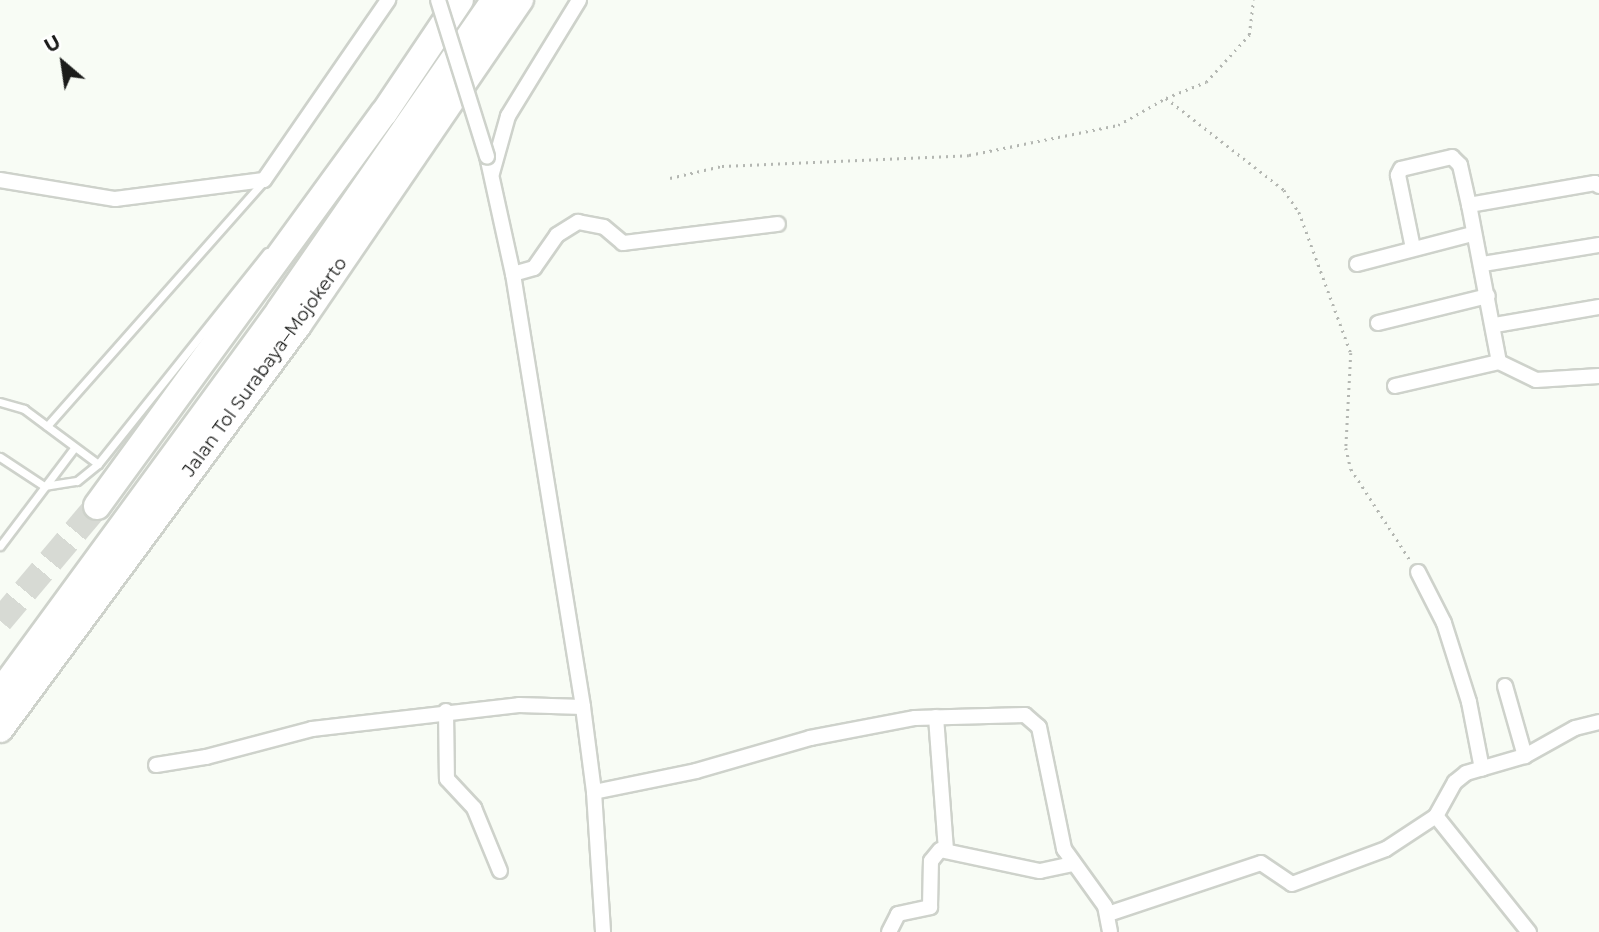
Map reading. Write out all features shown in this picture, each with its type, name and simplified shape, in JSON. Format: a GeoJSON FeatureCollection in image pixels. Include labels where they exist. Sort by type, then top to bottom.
{"type":"FeatureCollection","features":[{"type":"Feature","properties":{"kind":"highway"},"geometry":{"type":"LineString","coordinates":[[97,506],[384,113],[460,0]]}},
{"type":"Feature","properties":{"kind":"highway","name":"Jalan Tol Surabaya–Mojokerto"},"geometry":{"type":"LineString","coordinates":[[0,693],[280,310],[495,0]]}},
{"type":"Feature","properties":{"kind":"highway","name":"Jalan Tol Surabaya–Mojokerto"},"geometry":{"type":"LineString","coordinates":[[0,729],[298,325],[520,0]]}},
{"type":"Feature","properties":{"kind":"street"},"geometry":{"type":"LineString","coordinates":[[0,180],[115,199],[264,180],[388,0]]}},
{"type":"Feature","properties":{"kind":"street"},"geometry":{"type":"LineString","coordinates":[[438,0],[487,156],[513,274],[583,707],[594,792],[603,932]]}},
{"type":"Feature","properties":{"kind":"street"},"geometry":{"type":"LineString","coordinates":[[491,174],[508,116],[579,0]]}},
{"type":"Feature","properties":{"kind":"street"},"geometry":{"type":"LineString","coordinates":[[1413,248],[1398,183],[1401,169],[1457,159],[1469,205],[1472,234],[1483,264],[1499,362]]}},
{"type":"Feature","properties":{"kind":"street"},"geometry":{"type":"LineString","coordinates":[[1469,205],[1595,183],[1599,186]]}},
{"type":"Feature","properties":{"kind":"street"},"geometry":{"type":"LineString","coordinates":[[513,274],[534,268],[557,235],[578,222],[604,227],[623,243],[778,224]]}},
{"type":"Feature","properties":{"kind":"street"},"geometry":{"type":"LineString","coordinates":[[1357,264],[1472,234]]}},
{"type":"Feature","properties":{"kind":"street"},"geometry":{"type":"LineString","coordinates":[[1483,264],[1599,245]]}},
{"type":"Feature","properties":{"kind":"street"},"geometry":{"type":"LineString","coordinates":[[1378,323],[1489,296]]}},
{"type":"Feature","properties":{"kind":"street"},"geometry":{"type":"LineString","coordinates":[[1495,325],[1599,307]]}},
{"type":"Feature","properties":{"kind":"street"},"geometry":{"type":"LineString","coordinates":[[1395,386],[1499,362],[1536,380],[1599,376]]}},
{"type":"Feature","properties":{"kind":"street"},"geometry":{"type":"LineString","coordinates":[[1418,572],[1444,623],[1469,702],[1482,769]]}},
{"type":"Feature","properties":{"kind":"street"},"geometry":{"type":"LineString","coordinates":[[1505,686],[1525,756]]}},
{"type":"Feature","properties":{"kind":"street"},"geometry":{"type":"LineString","coordinates":[[156,765],[206,757],[312,729],[446,711],[519,705],[583,707]]}},
{"type":"Feature","properties":{"kind":"street"},"geometry":{"type":"LineString","coordinates":[[446,711],[447,779],[474,808],[500,872]]}},
{"type":"Feature","properties":{"kind":"street"},"geometry":{"type":"LineString","coordinates":[[594,792],[696,771],[810,738],[936,717],[1025,715],[1034,719],[1049,763],[1063,849],[1108,914],[1110,932]]}},
{"type":"Feature","properties":{"kind":"street"},"geometry":{"type":"LineString","coordinates":[[936,717],[946,850]]}},
{"type":"Feature","properties":{"kind":"street"},"geometry":{"type":"LineString","coordinates":[[1108,914],[1261,863],[1292,884],[1386,849],[1436,816],[1455,782],[1482,769],[1525,756],[1575,728],[1599,722]]}},
{"type":"Feature","properties":{"kind":"street"},"geometry":{"type":"LineString","coordinates":[[1436,816],[1529,932]]}},
{"type":"Feature","properties":{"kind":"street"},"geometry":{"type":"LineString","coordinates":[[889,932],[898,914],[930,907],[932,856],[946,850],[1040,871],[1073,863]]}},
{"type":"Feature","properties":{"kind":"lane"},"geometry":{"type":"LineString","coordinates":[[287,229],[384,113]]}},
{"type":"Feature","properties":{"kind":"lane"},"geometry":{"type":"LineString","coordinates":[[47,426],[264,180]]}},
{"type":"Feature","properties":{"kind":"lane"},"geometry":{"type":"LineString","coordinates":[[0,457],[44,486],[77,481],[98,464],[278,239]]}},
{"type":"Feature","properties":{"kind":"lane"},"geometry":{"type":"LineString","coordinates":[[0,402],[24,409],[98,464]]}},
{"type":"Feature","properties":{"kind":"lane"},"geometry":{"type":"LineString","coordinates":[[0,546],[74,448]]}},
{"type":"Feature","properties":{"kind":"path"},"geometry":{"type":"LineString","coordinates":[[670,178],[722,166],[970,155],[1048,142],[1118,125],[1166,98],[1206,82],[1249,35],[1254,0]]}},
{"type":"Feature","properties":{"kind":"path"},"geometry":{"type":"LineString","coordinates":[[1166,98],[1284,190],[1299,212],[1351,353],[1346,448],[1351,469],[1418,572]]}},
{"type":"Feature","properties":{"kind":"tunnel"},"geometry":{"type":"LineString","coordinates":[[0,621],[97,506]]}}]}
